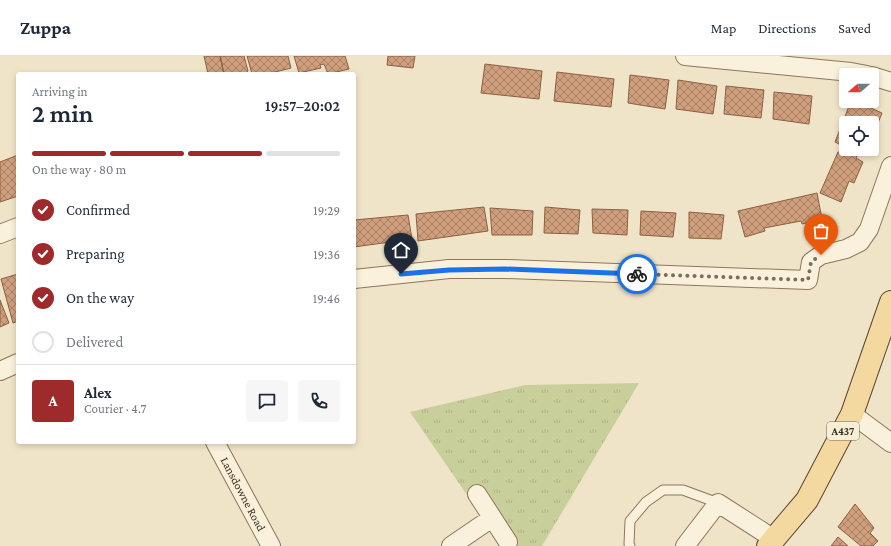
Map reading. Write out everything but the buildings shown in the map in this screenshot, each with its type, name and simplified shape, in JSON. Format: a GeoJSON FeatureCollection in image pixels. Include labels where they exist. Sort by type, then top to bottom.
{"type":"FeatureCollection","features":[{"type":"Feature","properties":{"kind":"main road","name":"A437"},"geometry":{"type":"LineString","coordinates":[[771,543],[807,500],[852,414],[891,302]]}},
{"type":"Feature","properties":{"kind":"street"},"geometry":{"type":"LineString","coordinates":[[685,56],[760,59],[839,70]]}},
{"type":"Feature","properties":{"kind":"street"},"geometry":{"type":"LineString","coordinates":[[879,78],[891,82]]}},
{"type":"Feature","properties":{"kind":"street"},"geometry":{"type":"LineString","coordinates":[[356,279],[449,270],[505,269],[808,280],[811,262],[821,255],[846,249],[860,242],[869,229],[891,166]]}},
{"type":"Feature","properties":{"kind":"street"},"geometry":{"type":"LineString","coordinates":[[0,234],[16,228]]}},
{"type":"Feature","properties":{"kind":"street"},"geometry":{"type":"LineString","coordinates":[[0,371],[16,364]]}},
{"type":"Feature","properties":{"kind":"street"},"geometry":{"type":"LineString","coordinates":[[852,414],[891,443]]}},
{"type":"Feature","properties":{"kind":"street","name":"Lansdowne Road"},"geometry":{"type":"LineString","coordinates":[[215,444],[271,546]]}},
{"type":"Feature","properties":{"kind":"street"},"geometry":{"type":"LineString","coordinates":[[477,494],[508,542]]}},
{"type":"Feature","properties":{"kind":"street"},"geometry":{"type":"LineString","coordinates":[[685,546],[718,503],[771,543]]}},
{"type":"Feature","properties":{"kind":"street"},"geometry":{"type":"LineString","coordinates":[[451,546],[492,518]]}},
{"type":"Feature","properties":{"kind":"lane"},"geometry":{"type":"LineString","coordinates":[[630,546],[630,521],[646,502],[663,490],[683,490],[718,503]]}},
{"type":"Feature","properties":{"kind":"green space"},"geometry":{"type":"Polygon","coordinates":[[[639,383],[542,546],[502,546],[410,412],[525,385],[639,383]]]}},
{"type":"Feature","properties":{"kind":"way so far"},"geometry":{"type":"LineString","coordinates":[[637,274],[808,280],[811,262],[821,255]]}},
{"type":"Feature","properties":{"kind":"route"},"geometry":{"type":"LineString","coordinates":[[401,274],[449,270],[505,269],[637,274]]}}]}
